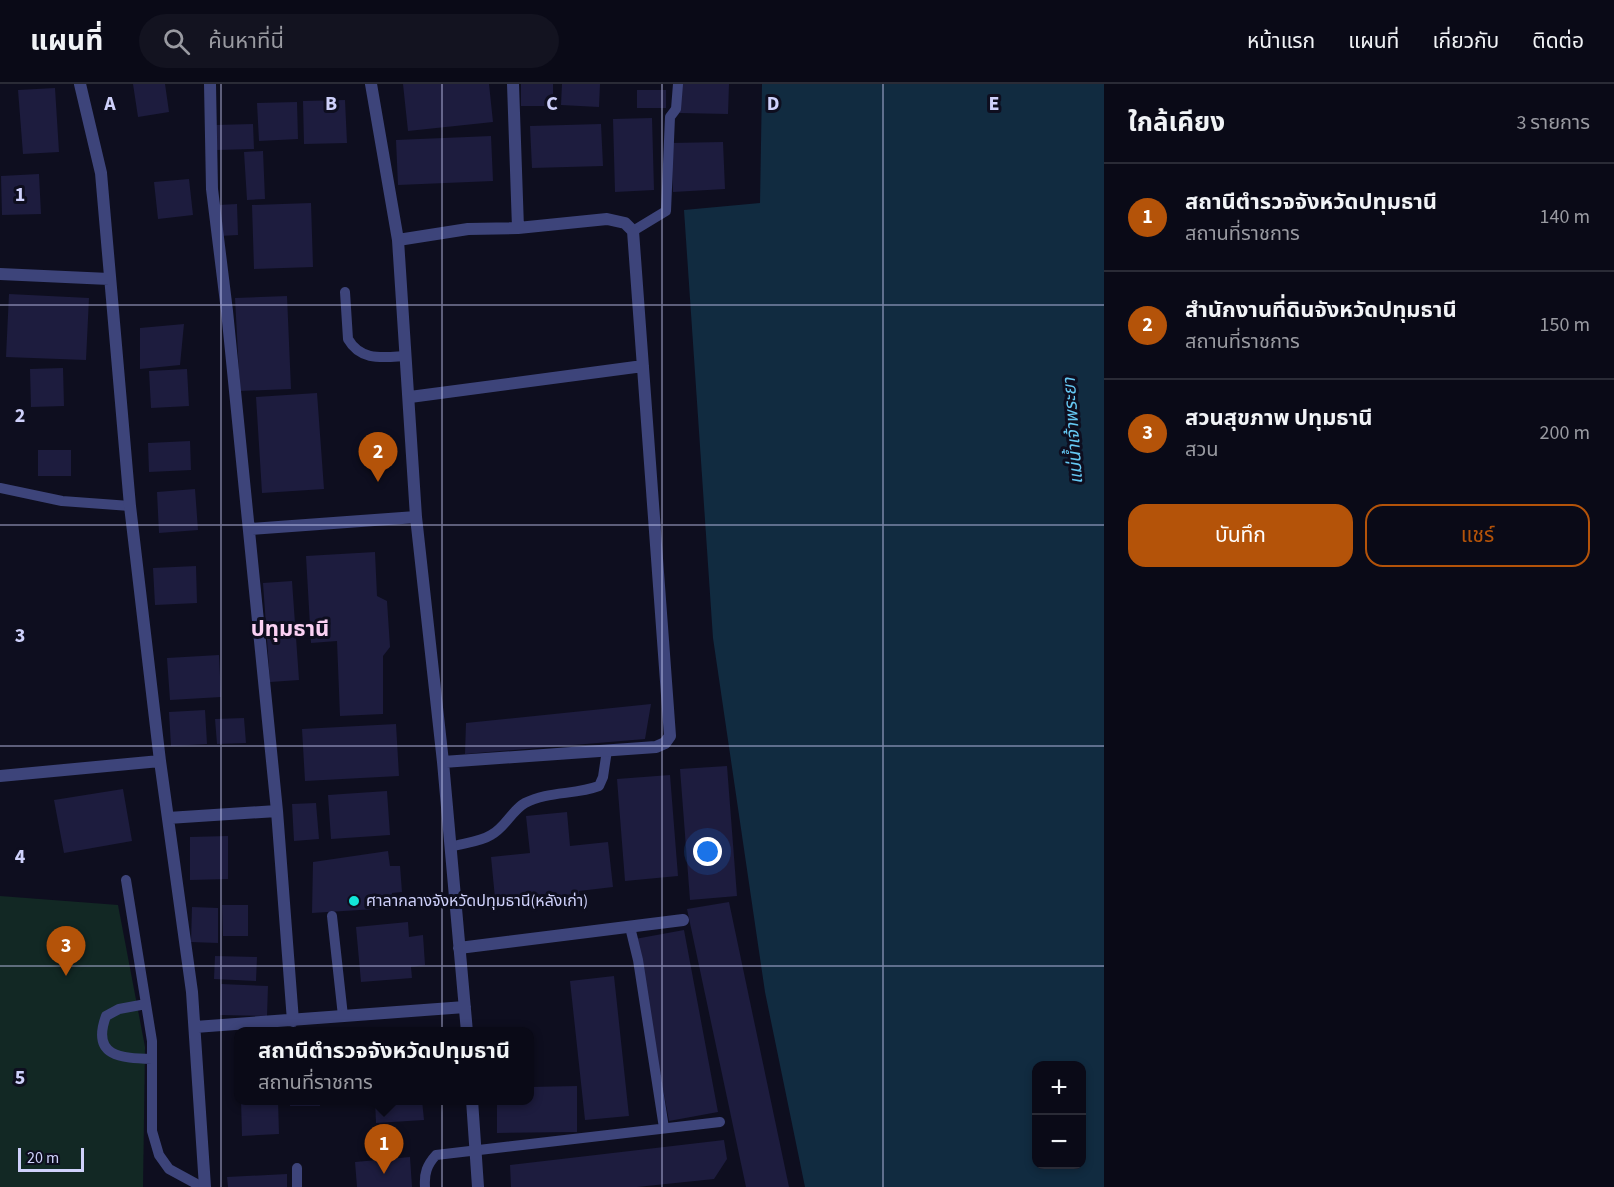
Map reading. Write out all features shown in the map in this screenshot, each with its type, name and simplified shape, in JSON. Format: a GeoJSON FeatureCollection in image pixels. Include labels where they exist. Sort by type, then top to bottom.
{"type":"FeatureCollection","features":[{"type":"Feature","properties":{"kind":"street"},"geometry":{"type":"LineString","coordinates":[[80,84],[101,173],[130,506],[160,761],[192,992],[203,1187]]}},
{"type":"Feature","properties":{"kind":"street"},"geometry":{"type":"LineString","coordinates":[[210,84],[212,189],[277,811],[293,1021]]}},
{"type":"Feature","properties":{"kind":"street"},"geometry":{"type":"LineString","coordinates":[[371,84],[398,240],[416,517],[443,762],[467,1027]]}},
{"type":"Feature","properties":{"kind":"street"},"geometry":{"type":"LineString","coordinates":[[513,84],[518,228]]}},
{"type":"Feature","properties":{"kind":"street"},"geometry":{"type":"LineString","coordinates":[[398,240],[468,229],[518,228],[607,219],[626,223],[633,231],[670,736],[665,743],[656,747],[443,762]]}},
{"type":"Feature","properties":{"kind":"street"},"geometry":{"type":"LineString","coordinates":[[0,274],[109,279]]}},
{"type":"Feature","properties":{"kind":"street"},"geometry":{"type":"LineString","coordinates":[[410,397],[643,366]]}},
{"type":"Feature","properties":{"kind":"street"},"geometry":{"type":"LineString","coordinates":[[249,529],[416,517]]}},
{"type":"Feature","properties":{"kind":"street"},"geometry":{"type":"LineString","coordinates":[[0,776],[160,761]]}},
{"type":"Feature","properties":{"kind":"street"},"geometry":{"type":"LineString","coordinates":[[168,818],[277,811]]}},
{"type":"Feature","properties":{"kind":"street"},"geometry":{"type":"LineString","coordinates":[[459,948],[683,920]]}},
{"type":"Feature","properties":{"kind":"street"},"geometry":{"type":"LineString","coordinates":[[195,1027],[465,1007]]}},
{"type":"Feature","properties":{"kind":"street"},"geometry":{"type":"LineString","coordinates":[[472,1105],[477,1187]]}},
{"type":"Feature","properties":{"kind":"lane"},"geometry":{"type":"LineString","coordinates":[[633,231],[666,211],[670,117],[676,109],[678,84]]}},
{"type":"Feature","properties":{"kind":"lane"},"geometry":{"type":"LineString","coordinates":[[345,292],[348,339],[352,345],[361,354],[374,357],[406,356]]}},
{"type":"Feature","properties":{"kind":"lane"},"geometry":{"type":"LineString","coordinates":[[0,488],[62,501],[130,506]]}},
{"type":"Feature","properties":{"kind":"lane"},"geometry":{"type":"LineString","coordinates":[[450,846],[491,836],[522,804],[541,796],[586,791],[598,786],[603,777],[607,750]]}},
{"type":"Feature","properties":{"kind":"lane"},"geometry":{"type":"LineString","coordinates":[[126,880],[146,1004],[152,1059],[152,1131],[159,1155],[169,1169],[203,1187]]}},
{"type":"Feature","properties":{"kind":"lane"},"geometry":{"type":"LineString","coordinates":[[332,916],[343,1016]]}},
{"type":"Feature","properties":{"kind":"lane"},"geometry":{"type":"LineString","coordinates":[[630,927],[638,960],[664,1128]]}},
{"type":"Feature","properties":{"kind":"lane"},"geometry":{"type":"LineString","coordinates":[[146,1004],[119,1009],[106,1016],[102,1028],[102,1041],[110,1052],[124,1058],[152,1059]]}},
{"type":"Feature","properties":{"kind":"lane"},"geometry":{"type":"LineString","coordinates":[[425,1187],[424,1178],[427,1166],[436,1155],[720,1122]]}},
{"type":"Feature","properties":{"kind":"lane"},"geometry":{"type":"LineString","coordinates":[[297,1168],[297,1187]]}},
{"type":"Feature","properties":{"kind":"green space"},"geometry":{"type":"Polygon","coordinates":[[[0,896],[118,905],[145,1047],[143,1187],[0,1187],[0,896]]]}},
{"type":"Feature","properties":{"kind":"water","name":"แม่น้ำเจ้าพระยา"},"geometry":{"type":"Polygon","coordinates":[[[762,84],[1104,84],[1104,1187],[805,1187],[765,992],[713,638],[684,210],[760,203],[762,84]]]}},
{"type":"Feature","properties":{"kind":"building"},"geometry":{"type":"Polygon","coordinates":[[[133,84],[165,84],[169,112],[138,117],[133,84]]]}},
{"type":"Feature","properties":{"kind":"building"},"geometry":{"type":"Polygon","coordinates":[[[403,84],[489,84],[493,122],[408,131],[403,84]]]}},
{"type":"Feature","properties":{"kind":"building"},"geometry":{"type":"Polygon","coordinates":[[[521,84],[553,84],[553,106],[521,106],[521,84]]]}},
{"type":"Feature","properties":{"kind":"building"},"geometry":{"type":"Polygon","coordinates":[[[562,84],[600,84],[599,107],[561,105],[562,84]]]}},
{"type":"Feature","properties":{"kind":"building"},"geometry":{"type":"Polygon","coordinates":[[[680,84],[729,84],[728,114],[680,113],[680,84]]]}},
{"type":"Feature","properties":{"kind":"building"},"geometry":{"type":"Polygon","coordinates":[[[55,88],[59,152],[23,154],[18,90],[55,88]]]}},
{"type":"Feature","properties":{"kind":"building"},"geometry":{"type":"Polygon","coordinates":[[[637,90],[666,90],[666,108],[637,108],[637,90]]]}},
{"type":"Feature","properties":{"kind":"building"},"geometry":{"type":"Polygon","coordinates":[[[345,100],[347,143],[304,144],[303,101],[345,100]]]}},
{"type":"Feature","properties":{"kind":"building"},"geometry":{"type":"Polygon","coordinates":[[[297,102],[298,139],[259,141],[257,103],[297,102]]]}},
{"type":"Feature","properties":{"kind":"building"},"geometry":{"type":"Polygon","coordinates":[[[652,118],[654,190],[615,192],[613,119],[652,118]]]}},
{"type":"Feature","properties":{"kind":"building"},"geometry":{"type":"Polygon","coordinates":[[[253,124],[254,149],[216,150],[215,125],[253,124]]]}},
{"type":"Feature","properties":{"kind":"building"},"geometry":{"type":"Polygon","coordinates":[[[601,124],[603,166],[532,168],[530,126],[601,124]]]}},
{"type":"Feature","properties":{"kind":"building"},"geometry":{"type":"Polygon","coordinates":[[[491,136],[493,181],[398,185],[396,140],[491,136]]]}},
{"type":"Feature","properties":{"kind":"building"},"geometry":{"type":"Polygon","coordinates":[[[723,142],[725,189],[673,192],[671,143],[723,142]]]}},
{"type":"Feature","properties":{"kind":"building"},"geometry":{"type":"Polygon","coordinates":[[[263,151],[265,199],[247,200],[244,152],[263,151]]]}},
{"type":"Feature","properties":{"kind":"building"},"geometry":{"type":"Polygon","coordinates":[[[39,174],[41,214],[2,215],[1,176],[39,174]]]}},
{"type":"Feature","properties":{"kind":"building"},"geometry":{"type":"Polygon","coordinates":[[[189,179],[193,215],[158,219],[154,182],[189,179]]]}},
{"type":"Feature","properties":{"kind":"building"},"geometry":{"type":"Polygon","coordinates":[[[311,203],[313,267],[254,269],[252,205],[311,203]]]}},
{"type":"Feature","properties":{"kind":"building"},"geometry":{"type":"Polygon","coordinates":[[[237,204],[238,235],[219,236],[218,205],[237,204]]]}},
{"type":"Feature","properties":{"kind":"building"},"geometry":{"type":"Polygon","coordinates":[[[9,294],[89,298],[86,360],[6,357],[9,294]]]}},
{"type":"Feature","properties":{"kind":"building"},"geometry":{"type":"Polygon","coordinates":[[[287,296],[291,389],[240,391],[235,298],[287,296]]]}},
{"type":"Feature","properties":{"kind":"building"},"geometry":{"type":"Polygon","coordinates":[[[184,324],[180,365],[140,369],[140,328],[184,324]]]}},
{"type":"Feature","properties":{"kind":"building"},"geometry":{"type":"Polygon","coordinates":[[[63,368],[64,406],[31,407],[30,369],[63,368]]]}},
{"type":"Feature","properties":{"kind":"building"},"geometry":{"type":"Polygon","coordinates":[[[187,369],[189,406],[151,408],[149,371],[187,369]]]}},
{"type":"Feature","properties":{"kind":"building"},"geometry":{"type":"Polygon","coordinates":[[[317,393],[324,489],[262,493],[256,397],[317,393]]]}},
{"type":"Feature","properties":{"kind":"building"},"geometry":{"type":"Polygon","coordinates":[[[190,441],[191,470],[149,472],[148,443],[190,441]]]}},
{"type":"Feature","properties":{"kind":"building"},"geometry":{"type":"Polygon","coordinates":[[[38,450],[71,450],[71,476],[38,476],[38,450]]]}},
{"type":"Feature","properties":{"kind":"building"},"geometry":{"type":"Polygon","coordinates":[[[195,489],[198,530],[159,533],[157,492],[195,489]]]}},
{"type":"Feature","properties":{"kind":"building"},"geometry":{"type":"Polygon","coordinates":[[[375,552],[377,596],[387,601],[390,647],[383,656],[383,714],[340,716],[337,641],[311,643],[306,556],[375,552]]]}},
{"type":"Feature","properties":{"kind":"building"},"geometry":{"type":"Polygon","coordinates":[[[196,566],[197,603],[155,605],[153,568],[196,566]]]}},
{"type":"Feature","properties":{"kind":"building"},"geometry":{"type":"Polygon","coordinates":[[[292,581],[299,680],[270,682],[263,583],[292,581]]]}},
{"type":"Feature","properties":{"kind":"building"},"geometry":{"type":"Polygon","coordinates":[[[219,655],[221,697],[170,700],[167,658],[219,655]]]}},
{"type":"Feature","properties":{"kind":"building"},"geometry":{"type":"Polygon","coordinates":[[[651,704],[645,739],[465,754],[466,723],[651,704]]]}},
{"type":"Feature","properties":{"kind":"building"},"geometry":{"type":"Polygon","coordinates":[[[205,710],[207,744],[171,746],[169,712],[205,710]]]}},
{"type":"Feature","properties":{"kind":"building"},"geometry":{"type":"Polygon","coordinates":[[[244,718],[246,743],[217,744],[215,719],[244,718]]]}},
{"type":"Feature","properties":{"kind":"building"},"geometry":{"type":"Polygon","coordinates":[[[396,724],[399,776],[305,781],[302,729],[396,724]]]}},
{"type":"Feature","properties":{"kind":"building"},"geometry":{"type":"Polygon","coordinates":[[[727,766],[737,896],[690,900],[680,769],[727,766]]]}},
{"type":"Feature","properties":{"kind":"building"},"geometry":{"type":"Polygon","coordinates":[[[670,775],[678,876],[625,881],[617,779],[670,775]]]}},
{"type":"Feature","properties":{"kind":"building"},"geometry":{"type":"Polygon","coordinates":[[[123,789],[132,841],[64,853],[54,800],[123,789]]]}},
{"type":"Feature","properties":{"kind":"building"},"geometry":{"type":"Polygon","coordinates":[[[387,791],[390,835],[331,839],[328,795],[387,791]]]}},
{"type":"Feature","properties":{"kind":"building"},"geometry":{"type":"Polygon","coordinates":[[[316,803],[319,839],[294,841],[292,804],[316,803]]]}},
{"type":"Feature","properties":{"kind":"building"},"geometry":{"type":"Polygon","coordinates":[[[567,812],[570,846],[608,842],[613,887],[579,891],[580,903],[537,908],[535,894],[495,898],[491,857],[530,853],[526,816],[567,812]]]}},
{"type":"Feature","properties":{"kind":"building"},"geometry":{"type":"Polygon","coordinates":[[[228,836],[228,879],[190,880],[190,837],[228,836]]]}},
{"type":"Feature","properties":{"kind":"building"},"geometry":{"type":"Polygon","coordinates":[[[388,851],[390,866],[400,866],[402,892],[392,893],[391,908],[312,913],[313,862],[388,851]]]}},
{"type":"Feature","properties":{"kind":"building"},"geometry":{"type":"Polygon","coordinates":[[[729,902],[789,1187],[746,1187],[687,909],[729,902]]]}},
{"type":"Feature","properties":{"kind":"building"},"geometry":{"type":"Polygon","coordinates":[[[222,905],[248,905],[248,936],[223,936],[222,905]]]}},
{"type":"Feature","properties":{"kind":"building"},"geometry":{"type":"Polygon","coordinates":[[[192,907],[218,908],[218,943],[191,942],[192,907]]]}},
{"type":"Feature","properties":{"kind":"building"},"geometry":{"type":"Polygon","coordinates":[[[408,922],[409,937],[423,935],[425,965],[411,967],[412,978],[361,982],[356,927],[408,922]]]}},
{"type":"Feature","properties":{"kind":"building"},"geometry":{"type":"Polygon","coordinates":[[[684,930],[718,1112],[669,1121],[635,939],[684,930]]]}},
{"type":"Feature","properties":{"kind":"building"},"geometry":{"type":"Polygon","coordinates":[[[215,956],[257,957],[256,981],[214,979],[215,956]]]}},
{"type":"Feature","properties":{"kind":"building"},"geometry":{"type":"Polygon","coordinates":[[[614,976],[629,1116],[585,1120],[570,981],[614,976]]]}},
{"type":"Feature","properties":{"kind":"building"},"geometry":{"type":"Polygon","coordinates":[[[221,984],[268,986],[267,1016],[220,1015],[221,984]]]}},
{"type":"Feature","properties":{"kind":"building"},"geometry":{"type":"Polygon","coordinates":[[[577,1086],[577,1132],[497,1133],[497,1105],[534,1105],[534,1087],[577,1086]]]}},
{"type":"Feature","properties":{"kind":"building"},"geometry":{"type":"Polygon","coordinates":[[[241,1105],[278,1105],[279,1134],[242,1136],[241,1105]]]}},
{"type":"Feature","properties":{"kind":"building"},"geometry":{"type":"Polygon","coordinates":[[[290,1105],[320,1105],[320,1106],[290,1105]]]}},
{"type":"Feature","properties":{"kind":"building"},"geometry":{"type":"Polygon","coordinates":[[[375,1105],[422,1105],[424,1120],[376,1123],[375,1105]]]}},
{"type":"Feature","properties":{"kind":"building"},"geometry":{"type":"Polygon","coordinates":[[[724,1140],[727,1159],[714,1179],[637,1187],[511,1187],[510,1165],[724,1140]]]}},
{"type":"Feature","properties":{"kind":"building"},"geometry":{"type":"Polygon","coordinates":[[[410,1157],[412,1187],[357,1187],[355,1162],[410,1157]]]}},
{"type":"Feature","properties":{"kind":"building"},"geometry":{"type":"Polygon","coordinates":[[[287,1174],[287,1187],[228,1187],[227,1177],[287,1174]]]}},
{"type":"Feature","properties":{"kind":"place","name":"สำนักงานที่ดินจังหวัดปทุมธานี"},"geometry":{"type":"Point","coordinates":[378,482]}},
{"type":"Feature","properties":{"kind":"place","name":"ศาลากลางจังหวัดปทุมธานี(หลังเก่า)"},"geometry":{"type":"Point","coordinates":[354,901]}},
{"type":"Feature","properties":{"kind":"place","name":"สวนสุขภาพ ปทุมธานี"},"geometry":{"type":"Point","coordinates":[66,976]}},
{"type":"Feature","properties":{"kind":"place","name":"สถานีตำรวจจังหวัดปทุมธานี"},"geometry":{"type":"Point","coordinates":[384,1174]}},
{"type":"Feature","properties":{"kind":"district","name":"ปทุมธานี"},"geometry":{"type":"Point","coordinates":[290,629]}}]}
